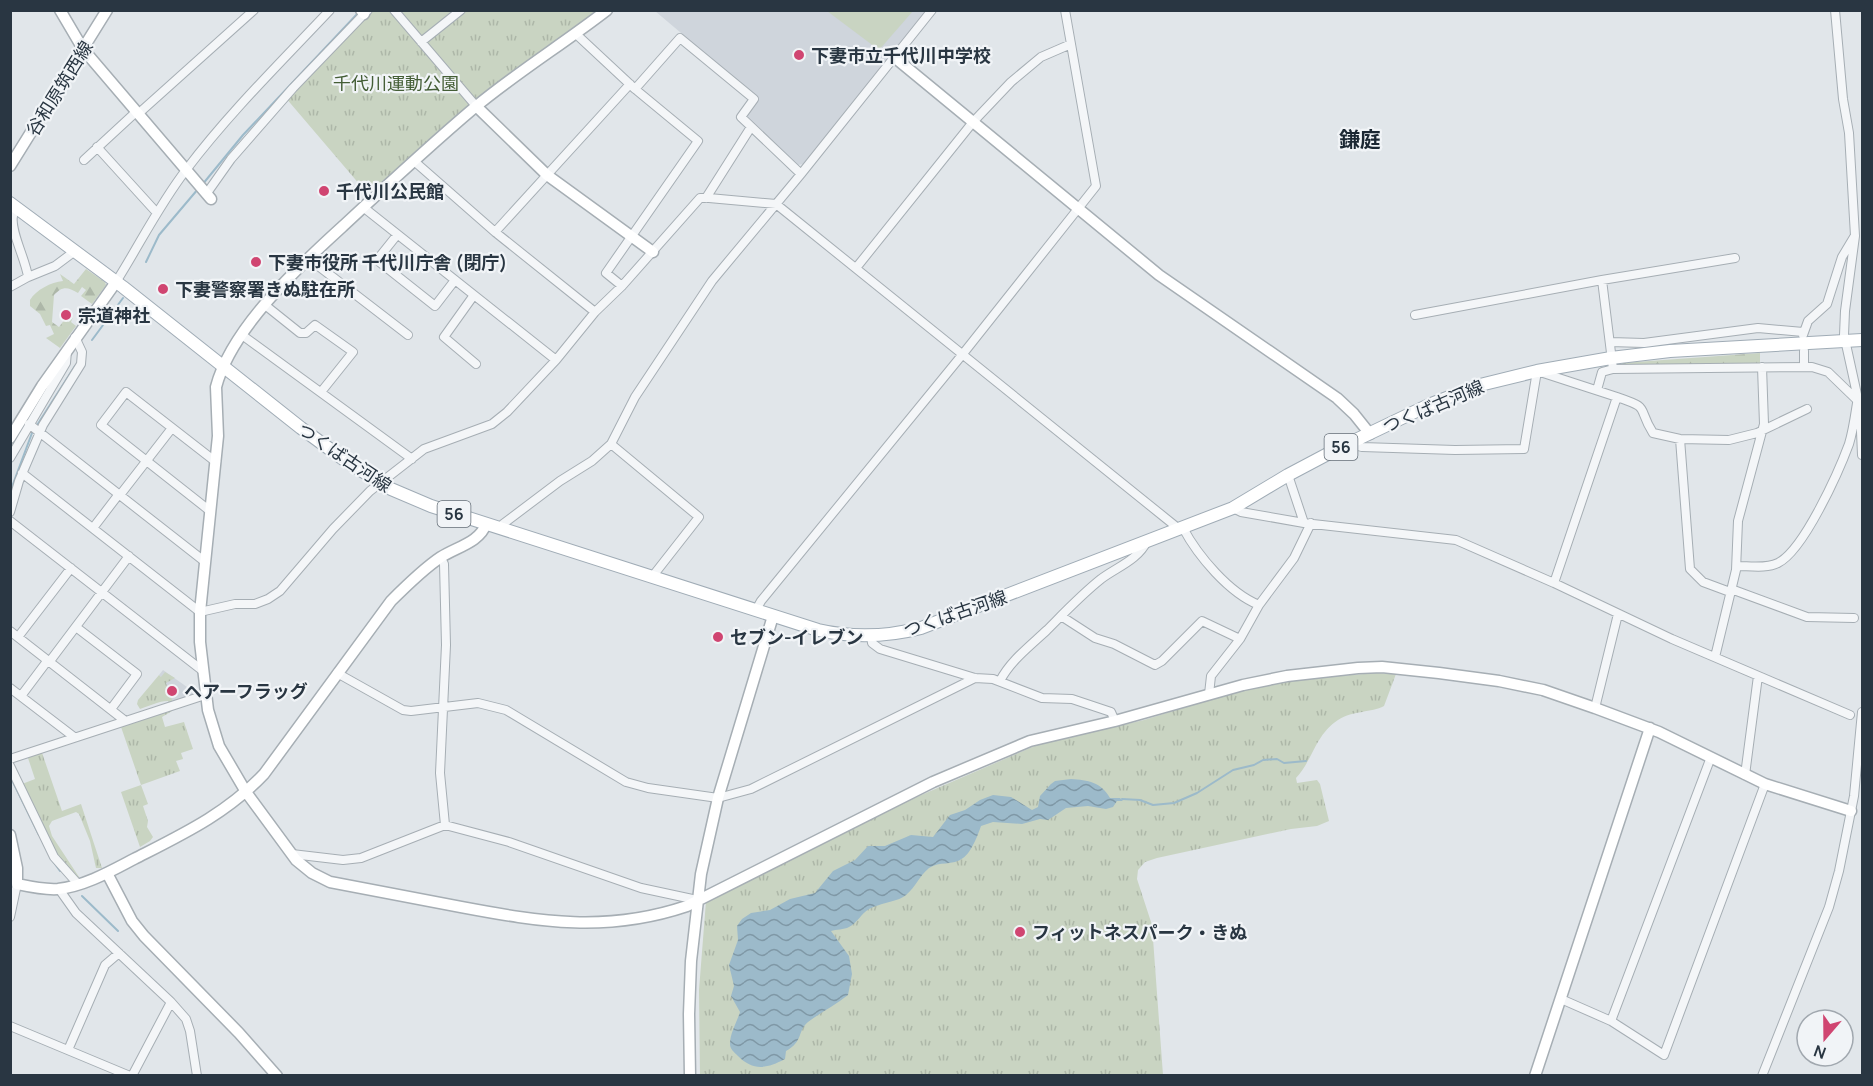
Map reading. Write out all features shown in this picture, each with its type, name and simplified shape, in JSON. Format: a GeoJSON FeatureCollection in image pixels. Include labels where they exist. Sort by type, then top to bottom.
{"type":"FeatureCollection","features":[{"type":"Feature","properties":{"kind":"main road","name":"つくば古河線"},"geometry":{"type":"LineString","coordinates":[[14,206],[116,282],[301,428],[381,484],[416,501],[773,616],[832,633],[871,636],[896,634],[921,628],[1233,508],[1288,475],[1355,441],[1456,393],[1489,382],[1537,371],[1612,364],[1670,351],[1861,340]]}},
{"type":"Feature","properties":{"kind":"street"},"geometry":{"type":"LineString","coordinates":[[60,10],[83,49],[209,196],[231,159],[365,12]]}},
{"type":"Feature","properties":{"kind":"street","name":"谷和原筑西線"},"geometry":{"type":"LineString","coordinates":[[10,166],[107,10]]}},
{"type":"Feature","properties":{"kind":"street"},"geometry":{"type":"LineString","coordinates":[[84,160],[254,10]]}},
{"type":"Feature","properties":{"kind":"street"},"geometry":{"type":"LineString","coordinates":[[11,435],[66,350],[116,282],[157,213],[186,170],[330,10]]}},
{"type":"Feature","properties":{"kind":"street"},"geometry":{"type":"LineString","coordinates":[[394,10],[476,106],[547,175],[653,252]]}},
{"type":"Feature","properties":{"kind":"street"},"geometry":{"type":"LineString","coordinates":[[421,42],[461,10]]}},
{"type":"Feature","properties":{"kind":"street"},"geometry":{"type":"LineString","coordinates":[[607,10],[476,106],[363,207],[308,258],[265,305],[242,335],[223,366],[216,387],[218,436],[200,612],[205,695],[217,740],[246,792],[292,854],[312,873],[330,882],[544,921],[576,923],[628,919],[677,909],[933,782],[1012,747],[1243,685],[1287,676],[1382,668],[1499,681],[1543,690],[1650,728],[1766,784],[1851,811]]}},
{"type":"Feature","properties":{"kind":"street"},"geometry":{"type":"LineString","coordinates":[[500,529],[611,444],[635,397],[712,281],[932,10]]}},
{"type":"Feature","properties":{"kind":"street"},"geometry":{"type":"LineString","coordinates":[[756,610],[1096,186],[1065,10]]}},
{"type":"Feature","properties":{"kind":"street"},"geometry":{"type":"LineString","coordinates":[[1835,10],[1843,99],[1850,133],[1855,236],[1845,311],[1844,341],[1861,416],[1863,455]]}},
{"type":"Feature","properties":{"kind":"street"},"geometry":{"type":"LineString","coordinates":[[576,34],[633,87],[698,141],[606,273],[622,286]]}},
{"type":"Feature","properties":{"kind":"street"},"geometry":{"type":"LineString","coordinates":[[495,232],[680,38],[754,99],[741,117],[801,174]]}},
{"type":"Feature","properties":{"kind":"street"},"geometry":{"type":"LineString","coordinates":[[856,268],[973,122],[1011,82],[1041,57],[1071,44]]}},
{"type":"Feature","properties":{"kind":"street"},"geometry":{"type":"LineString","coordinates":[[894,57],[1159,275],[1337,398],[1370,434]]}},
{"type":"Feature","properties":{"kind":"street"},"geometry":{"type":"LineString","coordinates":[[706,198],[751,127]]}},
{"type":"Feature","properties":{"kind":"street"},"geometry":{"type":"LineString","coordinates":[[97,147],[157,213]]}},
{"type":"Feature","properties":{"kind":"street"},"geometry":{"type":"LineString","coordinates":[[414,161],[495,232],[595,312]]}},
{"type":"Feature","properties":{"kind":"street"},"geometry":{"type":"LineString","coordinates":[[200,612],[231,604],[255,604],[268,599],[280,591],[333,528],[370,491],[424,449],[492,424],[507,412],[700,198],[776,204],[1181,529],[1234,591],[1259,605]]}},
{"type":"Feature","properties":{"kind":"street"},"geometry":{"type":"LineString","coordinates":[[14,206],[14,229],[28,277]]}},
{"type":"Feature","properties":{"kind":"street"},"geometry":{"type":"LineString","coordinates":[[363,207],[556,360]]}},
{"type":"Feature","properties":{"kind":"street"},"geometry":{"type":"LineString","coordinates":[[397,235],[377,260],[435,306],[454,280]]}},
{"type":"Feature","properties":{"kind":"street"},"geometry":{"type":"LineString","coordinates":[[1610,342],[1644,343],[1758,328],[1803,334],[1808,321],[1827,304],[1842,257],[1855,236]]}},
{"type":"Feature","properties":{"kind":"street"},"geometry":{"type":"LineString","coordinates":[[10,287],[55,266],[75,251]]}},
{"type":"Feature","properties":{"kind":"street"},"geometry":{"type":"LineString","coordinates":[[308,258],[408,335]]}},
{"type":"Feature","properties":{"kind":"street"},"geometry":{"type":"LineString","coordinates":[[1415,315],[1735,258]]}},
{"type":"Feature","properties":{"kind":"street"},"geometry":{"type":"LineString","coordinates":[[1602,280],[1612,364]]}},
{"type":"Feature","properties":{"kind":"street"},"geometry":{"type":"LineString","coordinates":[[474,295],[444,338],[476,364]]}},
{"type":"Feature","properties":{"kind":"street"},"geometry":{"type":"LineString","coordinates":[[265,305],[300,333],[306,333],[315,325],[353,352],[321,392]]}},
{"type":"Feature","properties":{"kind":"street"},"geometry":{"type":"LineString","coordinates":[[242,335],[412,459]]}},
{"type":"Feature","properties":{"kind":"street"},"geometry":{"type":"LineString","coordinates":[[11,509],[22,473],[40,431],[81,364],[82,352],[75,337]]}},
{"type":"Feature","properties":{"kind":"street"},"geometry":{"type":"LineString","coordinates":[[10,458],[66,363],[66,350]]}},
{"type":"Feature","properties":{"kind":"street"},"geometry":{"type":"LineString","coordinates":[[1803,351],[1804,367]]}},
{"type":"Feature","properties":{"kind":"street"},"geometry":{"type":"LineString","coordinates":[[1597,390],[1602,372],[1612,364],[1804,367],[1828,372],[1857,401]]}},
{"type":"Feature","properties":{"kind":"street"},"geometry":{"type":"LineString","coordinates":[[1715,657],[1737,566],[1738,521],[1763,430],[1762,367]]}},
{"type":"Feature","properties":{"kind":"street"},"geometry":{"type":"LineString","coordinates":[[1355,441],[1358,446],[1362,447],[1455,450],[1524,449],[1537,371],[1639,404],[1653,433],[1680,439],[1722,441],[1743,437],[1807,409]]}},
{"type":"Feature","properties":{"kind":"street"},"geometry":{"type":"LineString","coordinates":[[210,511],[101,425],[126,392],[216,462]]}},
{"type":"Feature","properties":{"kind":"street"},"geometry":{"type":"LineString","coordinates":[[1554,583],[1617,397]]}},
{"type":"Feature","properties":{"kind":"street"},"geometry":{"type":"LineString","coordinates":[[1737,566],[1779,563],[1807,531],[1849,443],[1857,401]]}},
{"type":"Feature","properties":{"kind":"street"},"geometry":{"type":"LineString","coordinates":[[29,424],[204,561]]}},
{"type":"Feature","properties":{"kind":"street"},"geometry":{"type":"LineString","coordinates":[[93,528],[172,428]]}},
{"type":"Feature","properties":{"kind":"street"},"geometry":{"type":"LineString","coordinates":[[1680,439],[1690,569],[1703,582],[1807,617],[1854,618]]}},
{"type":"Feature","properties":{"kind":"street"},"geometry":{"type":"LineString","coordinates":[[611,444],[699,517],[652,578]]}},
{"type":"Feature","properties":{"kind":"street"},"geometry":{"type":"LineString","coordinates":[[22,473],[200,612]]}},
{"type":"Feature","properties":{"kind":"street"},"geometry":{"type":"LineString","coordinates":[[1209,694],[1211,676],[1240,639],[1259,605],[1294,558],[1307,523],[1288,475]]}},
{"type":"Feature","properties":{"kind":"street"},"geometry":{"type":"LineString","coordinates":[[1233,508],[1240,512],[1307,523],[1456,540],[1618,614],[1850,715]]}},
{"type":"Feature","properties":{"kind":"street"},"geometry":{"type":"LineString","coordinates":[[10,521],[203,670]]}},
{"type":"Feature","properties":{"kind":"street"},"geometry":{"type":"LineString","coordinates":[[17,884],[43,889],[59,889],[107,873],[202,825],[246,792],[283,750],[391,601],[441,558],[481,535],[486,524]]}},
{"type":"Feature","properties":{"kind":"street"},"geometry":{"type":"LineString","coordinates":[[1000,681],[1015,660],[1061,616],[1094,585],[1139,554],[1147,541]]}},
{"type":"Feature","properties":{"kind":"street"},"geometry":{"type":"LineString","coordinates":[[21,696],[129,556]]}},
{"type":"Feature","properties":{"kind":"street"},"geometry":{"type":"LineString","coordinates":[[441,558],[444,564],[446,626],[440,772],[445,825]]}},
{"type":"Feature","properties":{"kind":"street"},"geometry":{"type":"LineString","coordinates":[[18,637],[71,568]]}},
{"type":"Feature","properties":{"kind":"street"},"geometry":{"type":"LineString","coordinates":[[1595,708],[1618,614]]}},
{"type":"Feature","properties":{"kind":"street"},"geometry":{"type":"LineString","coordinates":[[690,1076],[689,1002],[697,900],[718,798],[773,616]]}},
{"type":"Feature","properties":{"kind":"street"},"geometry":{"type":"LineString","coordinates":[[1061,616],[1095,638],[1114,644],[1155,665],[1162,661],[1202,621],[1240,639]]}},
{"type":"Feature","properties":{"kind":"street"},"geometry":{"type":"LineString","coordinates":[[76,627],[137,674],[111,709]]}},
{"type":"Feature","properties":{"kind":"street"},"geometry":{"type":"LineString","coordinates":[[10,631],[124,720]]}},
{"type":"Feature","properties":{"kind":"street"},"geometry":{"type":"LineString","coordinates":[[871,636],[872,643],[880,649],[975,678],[1000,681],[1042,698],[1072,699],[1111,712],[1115,721]]}},
{"type":"Feature","properties":{"kind":"street"},"geometry":{"type":"LineString","coordinates":[[337,673],[404,710],[478,703],[506,710],[626,782],[648,789],[718,798],[751,789],[975,678]]}},
{"type":"Feature","properties":{"kind":"street"},"geometry":{"type":"LineString","coordinates":[[1745,775],[1758,676]]}},
{"type":"Feature","properties":{"kind":"street"},"geometry":{"type":"LineString","coordinates":[[10,688],[74,737]]}},
{"type":"Feature","properties":{"kind":"street"},"geometry":{"type":"LineString","coordinates":[[10,759],[205,695]]}},
{"type":"Feature","properties":{"kind":"street"},"geometry":{"type":"LineString","coordinates":[[1762,1076],[1829,907],[1839,871],[1857,779],[1863,712]]}},
{"type":"Feature","properties":{"kind":"street"},"geometry":{"type":"LineString","coordinates":[[1535,1076],[1650,728]]}},
{"type":"Feature","properties":{"kind":"street"},"geometry":{"type":"LineString","coordinates":[[1611,1022],[1711,757]]}},
{"type":"Feature","properties":{"kind":"street"},"geometry":{"type":"LineString","coordinates":[[10,766],[54,857],[78,884]]}},
{"type":"Feature","properties":{"kind":"street"},"geometry":{"type":"LineString","coordinates":[[1561,999],[1611,1022],[1664,1055],[1766,784]]}},
{"type":"Feature","properties":{"kind":"street"},"geometry":{"type":"LineString","coordinates":[[292,854],[343,860],[361,858],[445,825],[509,842],[632,885],[697,900]]}},
{"type":"Feature","properties":{"kind":"street"},"geometry":{"type":"LineString","coordinates":[[10,835],[17,884],[10,917]]}},
{"type":"Feature","properties":{"kind":"street"},"geometry":{"type":"LineString","coordinates":[[107,873],[132,921],[144,936],[239,1033],[277,1076]]}},
{"type":"Feature","properties":{"kind":"street"},"geometry":{"type":"LineString","coordinates":[[59,889],[76,913],[171,1002],[186,1019],[197,1076]]}},
{"type":"Feature","properties":{"kind":"street"},"geometry":{"type":"LineString","coordinates":[[68,1050],[105,965],[119,953]]}},
{"type":"Feature","properties":{"kind":"street"},"geometry":{"type":"LineString","coordinates":[[10,1026],[131,1076],[171,1002]]}},
{"type":"Feature","properties":{"kind":"shaded area","name":"下妻市立千代川中学校"},"geometry":{"type":"Polygon","coordinates":[[[655,11],[928,11],[803,164],[798,165],[744,116],[758,98],[655,11]]]}},
{"type":"Feature","properties":{"kind":"shaded area"},"geometry":{"type":"Polygon","coordinates":[[[163,670],[190,691],[195,693],[200,689],[201,696],[173,705],[165,682],[159,675],[163,670]]]}},
{"type":"Feature","properties":{"kind":"green space","name":"千代川運動公園"},"geometry":{"type":"Polygon","coordinates":[[[361,11],[607,11],[476,106],[372,199],[285,97],[364,14],[361,11]]]}},
{"type":"Feature","properties":{"kind":"green space"},"geometry":{"type":"Polygon","coordinates":[[[827,11],[913,11],[879,50],[827,11]]]}},
{"type":"Feature","properties":{"kind":"green space"},"geometry":{"type":"Polygon","coordinates":[[[86,269],[106,285],[92,304],[81,296],[86,290],[82,287],[78,293],[65,288],[54,295],[52,322],[59,327],[65,319],[69,322],[73,317],[71,322],[76,326],[60,348],[46,338],[54,334],[50,325],[46,326],[40,314],[30,306],[30,300],[44,287],[63,281],[60,274],[74,284],[86,269]]]}},
{"type":"Feature","properties":{"kind":"green space"},"geometry":{"type":"Polygon","coordinates":[[[1760,353],[1760,363],[1622,366],[1622,363],[1760,353]]]}},
{"type":"Feature","properties":{"kind":"green space"},"geometry":{"type":"Polygon","coordinates":[[[165,672],[175,678],[166,683],[173,703],[161,702],[140,709],[137,704],[138,700],[159,675],[161,677],[165,672]]]}},
{"type":"Feature","properties":{"kind":"green space","name":"フィットネスパーク・きぬ"},"geometry":{"type":"Polygon","coordinates":[[[1376,673],[1396,674],[1384,706],[1344,717],[1330,726],[1296,778],[1297,783],[1317,780],[1329,821],[1317,826],[1291,829],[1157,858],[1145,862],[1138,870],[1137,879],[1152,925],[1163,1075],[700,1076],[699,990],[706,901],[889,809],[1037,745],[1144,720],[1231,693],[1289,680],[1376,673]]]}},
{"type":"Feature","properties":{"kind":"green space"},"geometry":{"type":"Polygon","coordinates":[[[171,708],[172,711],[162,717],[165,727],[184,722],[193,749],[181,753],[183,759],[176,761],[180,771],[141,785],[120,724],[171,708]]]}},
{"type":"Feature","properties":{"kind":"green space"},"geometry":{"type":"Polygon","coordinates":[[[41,750],[62,811],[81,804],[102,868],[96,868],[90,841],[79,814],[76,812],[52,821],[49,826],[52,836],[79,877],[77,878],[60,860],[22,784],[35,779],[27,755],[41,750]]]}},
{"type":"Feature","properties":{"kind":"green space"},"geometry":{"type":"Polygon","coordinates":[[[141,785],[148,804],[143,806],[148,821],[147,827],[153,837],[140,847],[121,792],[141,785]]]}},
{"type":"Feature","properties":{"kind":"water"},"geometry":{"type":"Polygon","coordinates":[[[1071,779],[1094,783],[1102,788],[1110,798],[1120,798],[1123,801],[1117,801],[1113,807],[1106,809],[1088,806],[1066,808],[1048,820],[1040,819],[1022,824],[993,822],[981,826],[966,856],[955,862],[929,868],[903,897],[869,909],[847,928],[831,931],[849,956],[852,974],[848,995],[805,1025],[798,1040],[786,1051],[785,1059],[772,1065],[754,1066],[744,1061],[732,1050],[730,1040],[740,1012],[731,996],[734,986],[729,965],[738,940],[737,926],[742,919],[751,913],[770,910],[790,899],[815,893],[833,871],[855,860],[868,846],[885,846],[911,835],[933,837],[950,815],[993,795],[1011,797],[1032,810],[1038,807],[1040,796],[1051,784],[1055,781],[1071,779]]]}},
{"type":"Feature","properties":{"kind":"waterway"},"geometry":{"type":"LineString","coordinates":[[202,185],[243,135],[359,12]]}},
{"type":"Feature","properties":{"kind":"waterway"},"geometry":{"type":"LineString","coordinates":[[146,262],[159,235],[198,189]]}},
{"type":"Feature","properties":{"kind":"waterway"},"geometry":{"type":"LineString","coordinates":[[92,340],[123,298]]}},
{"type":"Feature","properties":{"kind":"waterway"},"geometry":{"type":"LineString","coordinates":[[10,492],[32,433],[75,366]]}},
{"type":"Feature","properties":{"kind":"waterway"},"geometry":{"type":"LineString","coordinates":[[1122,799],[1140,800],[1153,805],[1174,803],[1197,793],[1233,770],[1254,765],[1263,760],[1277,759],[1284,763],[1306,761]]}},
{"type":"Feature","properties":{"kind":"waterway"},"geometry":{"type":"LineString","coordinates":[[10,776],[39,835]]}},
{"type":"Feature","properties":{"kind":"waterway"},"geometry":{"type":"LineString","coordinates":[[53,861],[60,871]]}},
{"type":"Feature","properties":{"kind":"waterway"},"geometry":{"type":"LineString","coordinates":[[82,896],[118,931]]}},
{"type":"Feature","properties":{"kind":"place","name":"下妻市立千代川中学校"},"geometry":{"type":"Point","coordinates":[799,55]}},
{"type":"Feature","properties":{"kind":"place","name":"千代川公民館"},"geometry":{"type":"Point","coordinates":[324,191]}},
{"type":"Feature","properties":{"kind":"place","name":"下妻市役所 千代川庁舎 (閉庁)"},"geometry":{"type":"Point","coordinates":[256,262]}},
{"type":"Feature","properties":{"kind":"place","name":"下妻警察署きぬ駐在所"},"geometry":{"type":"Point","coordinates":[163,289]}},
{"type":"Feature","properties":{"kind":"place","name":"宗道神社"},"geometry":{"type":"Point","coordinates":[66,315]}},
{"type":"Feature","properties":{"kind":"place","name":"セブン-イレブン"},"geometry":{"type":"Point","coordinates":[718,637]}},
{"type":"Feature","properties":{"kind":"place","name":"ヘアーフラッグ"},"geometry":{"type":"Point","coordinates":[172,691]}},
{"type":"Feature","properties":{"kind":"place","name":"フィットネスパーク・きぬ"},"geometry":{"type":"Point","coordinates":[1020,932]}},
{"type":"Feature","properties":{"kind":"district","name":"鎌庭"},"geometry":{"type":"Point","coordinates":[1360,139]}}]}
